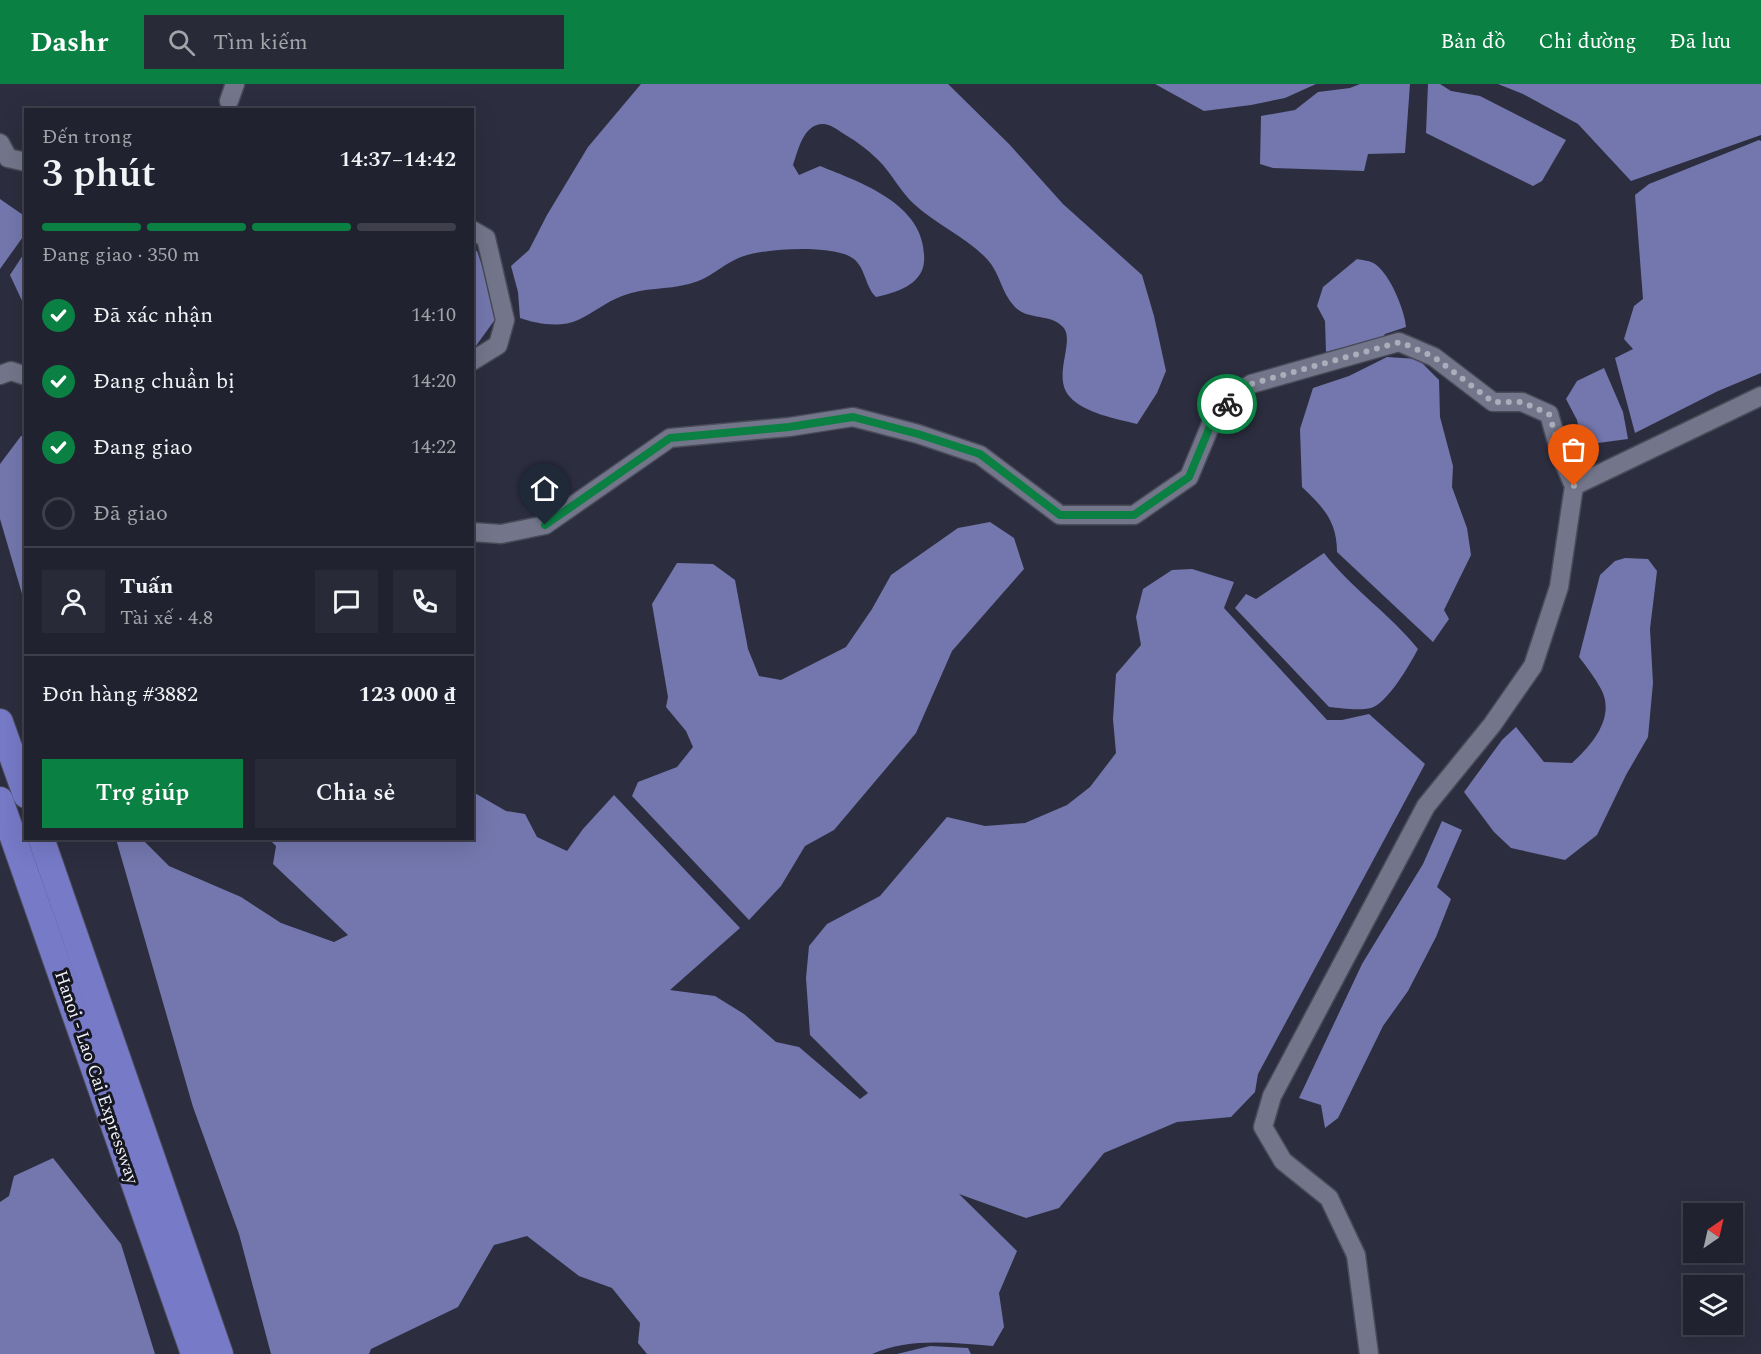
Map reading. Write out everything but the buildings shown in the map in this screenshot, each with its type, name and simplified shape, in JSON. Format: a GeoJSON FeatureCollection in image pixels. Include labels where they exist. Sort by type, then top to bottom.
{"type":"FeatureCollection","features":[{"type":"Feature","properties":{"kind":"highway"},"geometry":{"type":"LineString","coordinates":[[0,722],[24,789]]}},
{"type":"Feature","properties":{"kind":"highway","name":"Hanoi - Lao Cai Expressway"},"geometry":{"type":"LineString","coordinates":[[0,800],[194,1354]]}},
{"type":"Feature","properties":{"kind":"highway","name":"Hanoi - Lao Cai Expressway"},"geometry":{"type":"LineString","coordinates":[[42,840],[220,1354]]}},
{"type":"Feature","properties":{"kind":"street"},"geometry":{"type":"LineString","coordinates":[[0,142],[8,158],[24,162]]}},
{"type":"Feature","properties":{"kind":"street"},"geometry":{"type":"LineString","coordinates":[[474,231],[486,238],[505,320],[498,345],[474,360]]}},
{"type":"Feature","properties":{"kind":"street"},"geometry":{"type":"LineString","coordinates":[[474,532],[501,534],[545,525],[670,438],[789,427],[853,417],[918,434],[980,454],[1060,515],[1134,515],[1189,477],[1216,412],[1251,384],[1400,342],[1434,357],[1493,402],[1522,402],[1549,414],[1574,486],[1559,586],[1533,666],[1492,725],[1426,806],[1272,1096],[1263,1127],[1283,1161],[1329,1198],[1356,1255],[1369,1354]]}},
{"type":"Feature","properties":{"kind":"street"},"geometry":{"type":"LineString","coordinates":[[0,375],[11,371],[24,375]]}},
{"type":"Feature","properties":{"kind":"street"},"geometry":{"type":"LineString","coordinates":[[1574,486],[1761,396]]}},
{"type":"Feature","properties":{"kind":"water"},"geometry":{"type":"Polygon","coordinates":[[[641,84],[948,84],[1010,145],[1063,204],[1142,275],[1166,371],[1157,393],[1137,424],[1101,415],[1076,403],[1065,389],[1063,380],[1067,341],[1063,327],[1052,320],[1019,311],[1010,301],[995,270],[979,251],[914,204],[870,152],[826,124],[816,125],[806,133],[793,165],[799,175],[820,166],[855,180],[889,199],[904,211],[915,225],[922,242],[924,262],[918,277],[906,287],[876,297],[859,264],[849,256],[826,250],[780,250],[741,257],[689,284],[639,291],[622,296],[584,317],[564,324],[534,322],[520,318],[518,292],[511,266],[529,250],[588,147],[641,84]]]}},
{"type":"Feature","properties":{"kind":"water"},"geometry":{"type":"Polygon","coordinates":[[[1155,84],[1316,84],[1285,98],[1204,111],[1155,84]]]}},
{"type":"Feature","properties":{"kind":"water"},"geometry":{"type":"Polygon","coordinates":[[[1360,84],[1410,84],[1405,153],[1368,154],[1364,171],[1273,168],[1260,164],[1261,116],[1295,110],[1318,92],[1350,88],[1360,84]]]}},
{"type":"Feature","properties":{"kind":"water"},"geometry":{"type":"Polygon","coordinates":[[[1428,84],[1440,84],[1451,91],[1480,96],[1566,140],[1542,181],[1533,186],[1426,133],[1428,84]]]}},
{"type":"Feature","properties":{"kind":"water"},"geometry":{"type":"Polygon","coordinates":[[[1498,84],[1761,84],[1761,135],[1631,181],[1578,124],[1523,94],[1498,84]]]}},
{"type":"Feature","properties":{"kind":"water"},"geometry":{"type":"Polygon","coordinates":[[[1761,141],[1761,373],[1718,391],[1635,433],[1615,358],[1633,349],[1624,339],[1634,306],[1643,299],[1635,195],[1649,184],[1761,141]]]}},
{"type":"Feature","properties":{"kind":"water"},"geometry":{"type":"Polygon","coordinates":[[[0,199],[24,216],[24,235],[0,269],[0,199]]]}},
{"type":"Feature","properties":{"kind":"water"},"geometry":{"type":"Polygon","coordinates":[[[474,250],[477,251],[499,314],[474,349],[474,250]]]}},
{"type":"Feature","properties":{"kind":"water"},"geometry":{"type":"Polygon","coordinates":[[[24,254],[24,305],[10,275],[24,254]]]}},
{"type":"Feature","properties":{"kind":"water"},"geometry":{"type":"Polygon","coordinates":[[[1357,259],[1373,263],[1381,269],[1400,303],[1406,327],[1385,334],[1383,337],[1326,352],[1325,321],[1317,306],[1323,287],[1357,259]]]}},
{"type":"Feature","properties":{"kind":"water"},"geometry":{"type":"Polygon","coordinates":[[[1387,357],[1418,359],[1439,380],[1440,417],[1453,466],[1452,487],[1467,528],[1471,555],[1444,610],[1449,619],[1433,642],[1337,552],[1334,532],[1327,515],[1302,487],[1300,429],[1313,388],[1349,376],[1387,357]]]}},
{"type":"Feature","properties":{"kind":"water"},"geometry":{"type":"Polygon","coordinates":[[[1604,368],[1623,412],[1628,439],[1583,445],[1577,420],[1566,399],[1577,381],[1604,368]]]}},
{"type":"Feature","properties":{"kind":"water"},"geometry":{"type":"Polygon","coordinates":[[[21,436],[24,436],[24,601],[0,519],[0,464],[21,436]]]}},
{"type":"Feature","properties":{"kind":"water"},"geometry":{"type":"Polygon","coordinates":[[[990,522],[1014,538],[1024,569],[952,651],[916,733],[834,830],[805,846],[781,886],[749,920],[632,796],[638,782],[677,767],[693,747],[686,731],[666,707],[668,697],[652,604],[677,563],[713,564],[735,580],[748,649],[759,676],[781,680],[846,647],[872,609],[891,575],[958,528],[990,522]]]}},
{"type":"Feature","properties":{"kind":"water"},"geometry":{"type":"Polygon","coordinates":[[[1324,553],[1418,649],[1391,691],[1378,705],[1371,708],[1329,707],[1235,608],[1246,594],[1256,599],[1324,553]]]}},
{"type":"Feature","properties":{"kind":"water"},"geometry":{"type":"Polygon","coordinates":[[[1625,558],[1648,559],[1657,571],[1650,629],[1653,683],[1648,737],[1626,775],[1597,835],[1565,860],[1511,848],[1494,832],[1464,792],[1502,740],[1516,727],[1544,762],[1572,763],[1594,739],[1604,720],[1605,699],[1601,689],[1579,657],[1600,575],[1615,561],[1625,558]]]}},
{"type":"Feature","properties":{"kind":"water"},"geometry":{"type":"Polygon","coordinates":[[[1192,569],[1234,582],[1224,608],[1327,720],[1342,720],[1369,714],[1425,764],[1258,1074],[1255,1092],[1231,1117],[1177,1122],[1104,1153],[1059,1208],[1026,1218],[959,1194],[1017,1251],[999,1293],[1004,1327],[993,1346],[916,1343],[872,1354],[647,1354],[638,1343],[640,1323],[612,1288],[579,1276],[527,1236],[494,1245],[458,1307],[371,1349],[369,1354],[271,1354],[239,1234],[193,1107],[116,840],[143,840],[169,866],[241,897],[281,923],[334,942],[348,935],[273,864],[276,846],[270,840],[474,840],[474,793],[506,811],[525,814],[537,837],[567,851],[583,829],[614,795],[740,928],[670,990],[715,996],[744,1014],[776,1042],[799,1047],[860,1099],[868,1093],[810,1035],[806,978],[809,946],[827,924],[880,896],[947,817],[985,826],[1025,823],[1067,805],[1090,787],[1116,753],[1113,719],[1116,674],[1141,645],[1136,617],[1143,589],[1172,570],[1192,569]]]}},
{"type":"Feature","properties":{"kind":"water"},"geometry":{"type":"Polygon","coordinates":[[[1442,821],[1462,830],[1437,887],[1451,899],[1436,937],[1408,991],[1383,1026],[1338,1118],[1325,1128],[1321,1105],[1299,1098],[1362,964],[1423,864],[1442,821]]]}},
{"type":"Feature","properties":{"kind":"water"},"geometry":{"type":"Polygon","coordinates":[[[53,1158],[121,1244],[155,1354],[0,1354],[0,1202],[9,1196],[14,1176],[53,1158]]]}},
{"type":"Feature","properties":{"kind":"water"},"geometry":{"type":"Polygon","coordinates":[[[930,1346],[968,1348],[971,1354],[897,1354],[930,1346]]]}},
{"type":"Feature","properties":{"kind":"way so far"},"geometry":{"type":"LineString","coordinates":[[1227,404],[1251,384],[1400,342],[1434,357],[1493,402],[1522,402],[1549,414],[1574,486]]}},
{"type":"Feature","properties":{"kind":"route"},"geometry":{"type":"LineString","coordinates":[[545,525],[670,438],[789,427],[853,417],[918,434],[980,454],[1060,515],[1134,515],[1189,477],[1216,412],[1227,404]]}}]}
